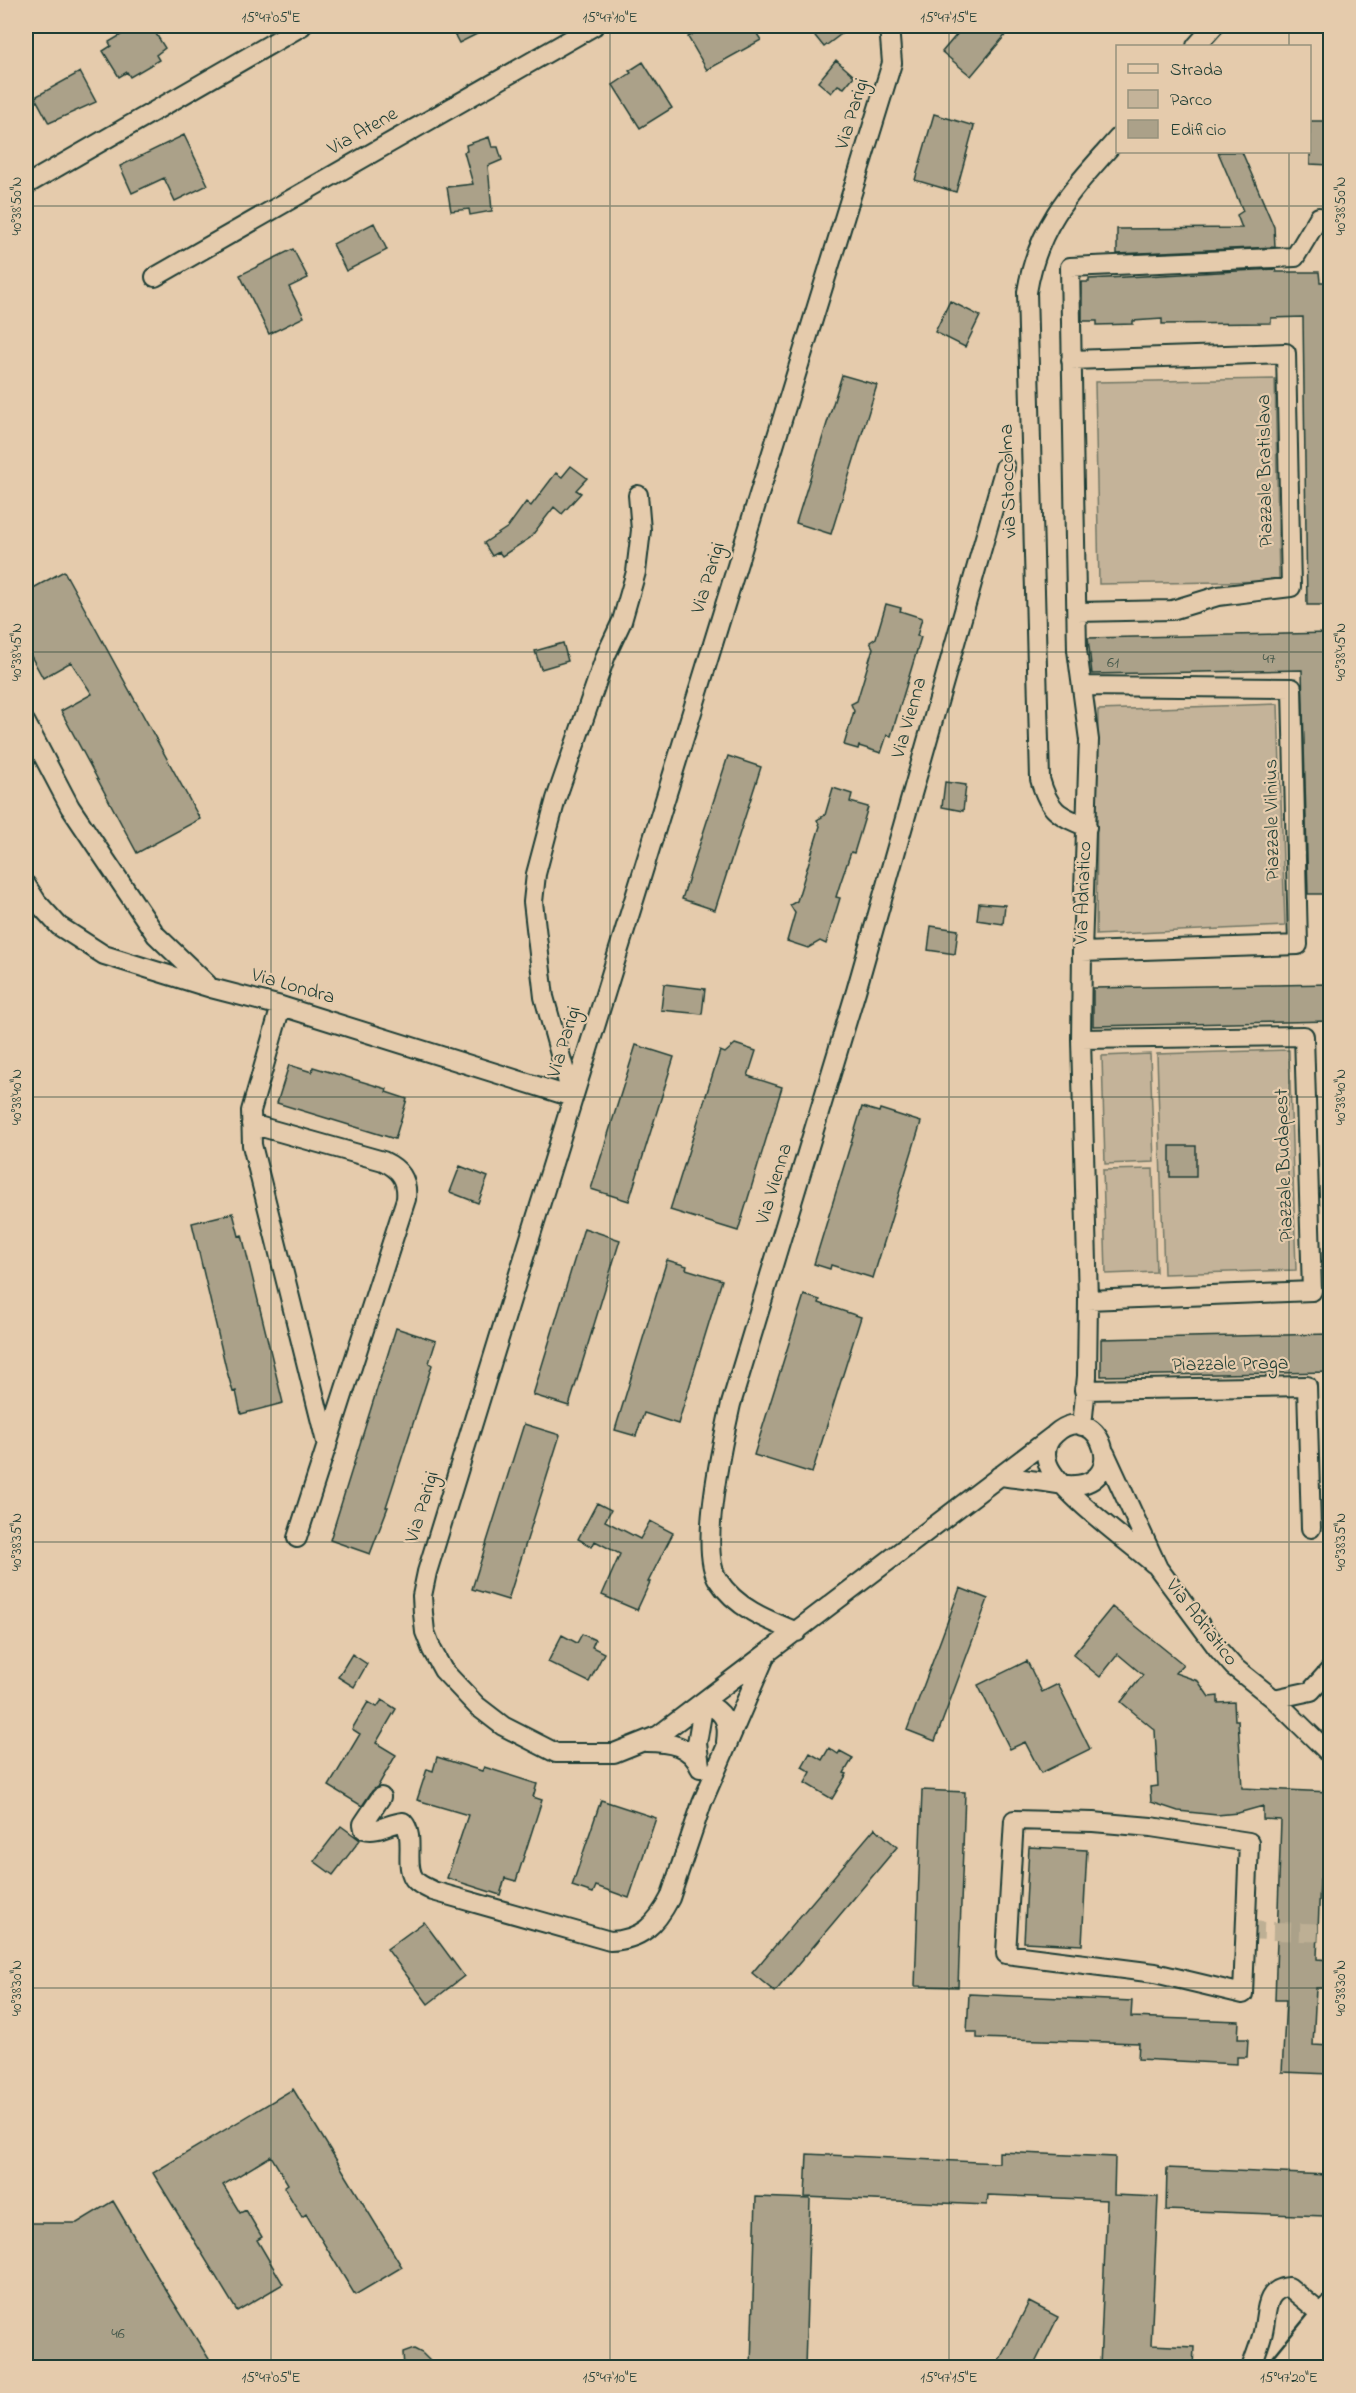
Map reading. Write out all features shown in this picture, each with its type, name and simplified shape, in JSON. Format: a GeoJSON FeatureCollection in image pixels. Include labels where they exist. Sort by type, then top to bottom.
{"type":"FeatureCollection","features":[{"type":"Feature","properties":{"kind":"street"},"geometry":{"type":"LineString","coordinates":[[26,185],[302,26]]}},
{"type":"Feature","properties":{"kind":"street","name":"Via Atene"},"geometry":{"type":"LineString","coordinates":[[155,277],[594,26]]}},
{"type":"Feature","properties":{"kind":"street","name":"Via Parigi"},"geometry":{"type":"LineString","coordinates":[[797,1632],[659,1735],[614,1753],[556,1753],[503,1726],[477,1706],[443,1670],[425,1632],[422,1596],[427,1572],[572,1097],[892,63],[889,26]]}},
{"type":"Feature","properties":{"kind":"street"},"geometry":{"type":"LineString","coordinates":[[1197,45],[1214,26]]}},
{"type":"Feature","properties":{"kind":"street","name":"via Stoccolma"},"geometry":{"type":"LineString","coordinates":[[1087,827],[1058,815],[1046,799],[1040,779],[1027,292],[1030,269],[1039,242],[1054,214],[1116,140]]}},
{"type":"Feature","properties":{"kind":"street","name":"Via Adriatico"},"geometry":{"type":"LineString","coordinates":[[1319,217],[1294,257],[1070,267],[1077,650],[1089,740],[1081,1039],[1088,1300],[1087,1376],[1082,1426],[1099,1436],[1158,1568],[1218,1649],[1234,1667],[1274,1699],[1330,1754]]}},
{"type":"Feature","properties":{"kind":"street","name":"Piazzale Bratislava"},"geometry":{"type":"LineString","coordinates":[[1071,360],[1286,353],[1287,388],[1291,587],[1218,596],[1172,610],[1077,612]]}},
{"type":"Feature","properties":{"kind":"street","name":"Via Vienna"},"geometry":{"type":"LineString","coordinates":[[797,1632],[742,1605],[716,1578],[711,1555],[718,1468],[731,1404],[856,991],[1005,468]]}},
{"type":"Feature","properties":{"kind":"street"},"geometry":{"type":"LineString","coordinates":[[572,1097],[544,998],[533,902],[536,874],[556,799],[606,655],[622,621],[636,572],[641,530],[638,495]]}},
{"type":"Feature","properties":{"kind":"street","name":"Piazzale Vilnius"},"geometry":{"type":"LineString","coordinates":[[1082,686],[1292,688],[1298,945],[1082,952]]}},
{"type":"Feature","properties":{"kind":"street"},"geometry":{"type":"LineString","coordinates":[[26,723],[70,807],[156,935],[211,988]]}},
{"type":"Feature","properties":{"kind":"street","name":"Via Londra"},"geometry":{"type":"LineString","coordinates":[[26,885],[37,902],[59,926],[104,956],[211,988],[281,1005],[572,1097]]}},
{"type":"Feature","properties":{"kind":"street"},"geometry":{"type":"LineString","coordinates":[[281,1005],[256,1090],[251,1124],[252,1145],[327,1446]]}},
{"type":"Feature","properties":{"kind":"street","name":"Piazzale Budapest"},"geometry":{"type":"LineString","coordinates":[[1081,1039],[1304,1036],[1312,1291],[1088,1300]]}},
{"type":"Feature","properties":{"kind":"street"},"geometry":{"type":"LineString","coordinates":[[251,1124],[383,1161],[398,1168],[407,1187],[406,1199],[297,1538]]}},
{"type":"Feature","properties":{"kind":"street","name":"Piazzale Praga"},"geometry":{"type":"LineString","coordinates":[[1084,1390],[1307,1386],[1311,1528]]}},
{"type":"Feature","properties":{"kind":"street"},"geometry":{"type":"LineString","coordinates":[[797,1632],[1054,1434],[1068,1426],[1082,1426]]}},
{"type":"Feature","properties":{"kind":"street","name":"Via Adriatico"},"geometry":{"type":"LineString","coordinates":[[1054,1434],[1049,1442],[1046,1457],[1053,1474],[1061,1485],[1158,1568]]}},
{"type":"Feature","properties":{"kind":"street"},"geometry":{"type":"LineString","coordinates":[[999,1476],[1061,1485],[1082,1485],[1099,1473],[1105,1453]]}},
{"type":"Feature","properties":{"kind":"street"},"geometry":{"type":"LineString","coordinates":[[381,1797],[363,1824],[364,1829],[378,1830],[403,1822],[408,1828],[412,1876],[418,1883],[433,1891],[610,1941],[627,1940],[649,1928],[664,1909],[702,1803],[765,1656]]}},
{"type":"Feature","properties":{"kind":"street"},"geometry":{"type":"LineString","coordinates":[[1274,1699],[1311,1691],[1330,1670]]}},
{"type":"Feature","properties":{"kind":"street"},"geometry":{"type":"LineString","coordinates":[[702,1803],[697,1743],[704,1702],[719,1710],[726,1720],[727,1735],[723,1756]]}},
{"type":"Feature","properties":{"kind":"street"},"geometry":{"type":"LineString","coordinates":[[641,1742],[663,1742],[681,1746],[692,1754],[700,1766]]}},
{"type":"Feature","properties":{"kind":"street"},"geometry":{"type":"LineString","coordinates":[[1014,1820],[1093,1822],[1151,1827],[1249,1842],[1243,1994],[1155,1974],[1006,1954],[1014,1820]]}},
{"type":"Feature","properties":{"kind":"street"},"geometry":{"type":"LineString","coordinates":[[1251,2367],[1263,2334],[1269,2299],[1281,2287],[1289,2287],[1328,2315]]}},
{"type":"Feature","properties":{"kind":"street"},"geometry":{"type":"LineString","coordinates":[[1313,2357],[1328,2315]]}},
{"type":"Feature","properties":{"kind":"street"},"geometry":{"type":"LineString","coordinates":[[1280,2367],[1328,2315]]}},
{"type":"Feature","properties":{"kind":"green space"},"geometry":{"type":"Polygon","coordinates":[[[1275,379],[1279,581],[1099,584],[1095,382],[1275,379]]]}},
{"type":"Feature","properties":{"kind":"green space"},"geometry":{"type":"Polygon","coordinates":[[[1278,704],[1285,926],[1096,935],[1098,710],[1278,704]]]}},
{"type":"Feature","properties":{"kind":"green space"},"geometry":{"type":"Polygon","coordinates":[[[1289,1050],[1296,1270],[1164,1274],[1157,1054],[1289,1050]]]}},
{"type":"Feature","properties":{"kind":"green space"},"geometry":{"type":"Polygon","coordinates":[[[1150,1054],[1154,1162],[1105,1164],[1102,1056],[1150,1054]]]}},
{"type":"Feature","properties":{"kind":"green space"},"geometry":{"type":"Polygon","coordinates":[[[1153,1169],[1156,1272],[1106,1274],[1103,1170],[1153,1169]]]}},
{"type":"Feature","properties":{"kind":"building"},"geometry":{"type":"Polygon","coordinates":[[[136,26],[151,26],[165,48],[156,55],[159,60],[130,77],[127,72],[119,77],[103,51],[111,46],[109,42],[136,26]]]}},
{"type":"Feature","properties":{"kind":"building"},"geometry":{"type":"Polygon","coordinates":[[[450,26],[493,26],[459,43],[450,26]]]}},
{"type":"Feature","properties":{"kind":"building"},"geometry":{"type":"Polygon","coordinates":[[[708,26],[752,26],[761,40],[707,70],[688,37],[708,26]]]}},
{"type":"Feature","properties":{"kind":"building"},"geometry":{"type":"Polygon","coordinates":[[[807,26],[852,26],[824,47],[807,26]]]}},
{"type":"Feature","properties":{"kind":"building"},"geometry":{"type":"Polygon","coordinates":[[[964,26],[1013,26],[971,76],[942,52],[964,26]]]}},
{"type":"Feature","properties":{"kind":"building"},"geometry":{"type":"Polygon","coordinates":[[[836,60],[854,76],[844,88],[838,85],[831,93],[818,82],[836,60]]]}},
{"type":"Feature","properties":{"kind":"building"},"geometry":{"type":"Polygon","coordinates":[[[643,62],[672,108],[640,128],[613,85],[643,62]]]}},
{"type":"Feature","properties":{"kind":"building"},"geometry":{"type":"Polygon","coordinates":[[[80,72],[96,102],[49,123],[35,97],[80,72]]]}},
{"type":"Feature","properties":{"kind":"building"},"geometry":{"type":"Polygon","coordinates":[[[934,114],[974,126],[956,192],[915,180],[934,114]]]}},
{"type":"Feature","properties":{"kind":"building"},"geometry":{"type":"Polygon","coordinates":[[[1311,121],[1330,121],[1330,165],[1310,164],[1311,121]]]}},
{"type":"Feature","properties":{"kind":"building"},"geometry":{"type":"Polygon","coordinates":[[[184,135],[208,185],[175,201],[164,178],[132,193],[120,166],[184,135]]]}},
{"type":"Feature","properties":{"kind":"building"},"geometry":{"type":"Polygon","coordinates":[[[489,137],[492,147],[498,147],[502,160],[488,166],[492,211],[470,215],[469,209],[451,211],[447,187],[473,184],[464,152],[467,151],[466,145],[489,137]]]}},
{"type":"Feature","properties":{"kind":"building"},"geometry":{"type":"Polygon","coordinates":[[[1218,153],[1242,153],[1274,227],[1275,247],[1117,254],[1117,229],[1242,228],[1237,215],[1243,211],[1218,153]]]}},
{"type":"Feature","properties":{"kind":"building"},"geometry":{"type":"Polygon","coordinates":[[[374,223],[387,250],[346,271],[333,244],[374,223]]]}},
{"type":"Feature","properties":{"kind":"building"},"geometry":{"type":"Polygon","coordinates":[[[293,249],[308,278],[289,287],[304,317],[269,334],[240,275],[293,249]]]}},
{"type":"Feature","properties":{"kind":"building"},"geometry":{"type":"Polygon","coordinates":[[[1275,269],[1276,272],[1319,272],[1320,282],[1330,282],[1330,605],[1307,605],[1303,317],[1271,318],[1271,323],[1162,324],[1162,319],[1133,321],[1133,324],[1097,325],[1097,321],[1082,321],[1082,282],[1089,282],[1089,279],[1275,269]]]}},
{"type":"Feature","properties":{"kind":"building"},"geometry":{"type":"Polygon","coordinates":[[[950,301],[980,316],[965,347],[935,332],[950,301]]]}},
{"type":"Feature","properties":{"kind":"building"},"geometry":{"type":"Polygon","coordinates":[[[842,375],[877,385],[831,534],[796,523],[842,375]]]}},
{"type":"Feature","properties":{"kind":"building"},"geometry":{"type":"Polygon","coordinates":[[[571,466],[587,478],[576,490],[581,493],[562,514],[554,507],[530,538],[502,556],[499,552],[492,556],[484,543],[508,527],[526,502],[531,506],[556,473],[562,477],[571,466]]]}},
{"type":"Feature","properties":{"kind":"building"},"geometry":{"type":"Polygon","coordinates":[[[64,571],[200,819],[137,853],[61,711],[92,694],[71,662],[43,678],[26,647],[26,592],[64,571]]]}},
{"type":"Feature","properties":{"kind":"building"},"geometry":{"type":"Polygon","coordinates":[[[886,604],[922,618],[917,636],[921,637],[891,736],[887,735],[881,753],[859,746],[858,749],[844,745],[854,711],[851,704],[857,701],[873,648],[870,642],[876,638],[886,604]]]}},
{"type":"Feature","properties":{"kind":"building"},"geometry":{"type":"Polygon","coordinates":[[[1330,633],[1330,894],[1308,894],[1302,670],[1092,674],[1088,638],[1330,633]]]}},
{"type":"Feature","properties":{"kind":"building"},"geometry":{"type":"Polygon","coordinates":[[[563,643],[568,661],[541,669],[535,651],[563,643]]]}},
{"type":"Feature","properties":{"kind":"building"},"geometry":{"type":"Polygon","coordinates":[[[728,756],[761,767],[715,910],[682,899],[728,756]]]}},
{"type":"Feature","properties":{"kind":"building"},"geometry":{"type":"Polygon","coordinates":[[[945,782],[966,785],[963,811],[942,807],[945,782]]]}},
{"type":"Feature","properties":{"kind":"building"},"geometry":{"type":"Polygon","coordinates":[[[833,788],[852,794],[850,802],[868,807],[854,853],[851,852],[836,897],[840,898],[826,944],[820,941],[808,948],[787,941],[795,913],[790,905],[797,901],[820,826],[817,820],[825,815],[833,788]]]}},
{"type":"Feature","properties":{"kind":"building"},"geometry":{"type":"Polygon","coordinates":[[[979,903],[1005,905],[1003,924],[977,920],[979,903]]]}},
{"type":"Feature","properties":{"kind":"building"},"geometry":{"type":"Polygon","coordinates":[[[931,926],[958,930],[955,954],[928,950],[931,926]]]}},
{"type":"Feature","properties":{"kind":"building"},"geometry":{"type":"Polygon","coordinates":[[[664,984],[705,989],[702,1014],[661,1010],[664,984]]]}},
{"type":"Feature","properties":{"kind":"building"},"geometry":{"type":"Polygon","coordinates":[[[1330,984],[1330,1021],[1093,1026],[1093,988],[1330,984]]]}},
{"type":"Feature","properties":{"kind":"building"},"geometry":{"type":"Polygon","coordinates":[[[735,1044],[756,1051],[748,1076],[782,1087],[738,1231],[670,1210],[720,1051],[725,1053],[735,1044]]]}},
{"type":"Feature","properties":{"kind":"building"},"geometry":{"type":"Polygon","coordinates":[[[636,1045],[674,1057],[629,1201],[591,1189],[636,1045]]]}},
{"type":"Feature","properties":{"kind":"building"},"geometry":{"type":"Polygon","coordinates":[[[289,1065],[312,1072],[313,1067],[387,1089],[386,1092],[407,1099],[395,1139],[277,1103],[289,1065]]]}},
{"type":"Feature","properties":{"kind":"building"},"geometry":{"type":"Polygon","coordinates":[[[862,1107],[879,1112],[880,1109],[921,1122],[873,1278],[831,1265],[830,1269],[814,1264],[862,1107]]]}},
{"type":"Feature","properties":{"kind":"building"},"geometry":{"type":"Polygon","coordinates":[[[1170,1146],[1196,1146],[1196,1177],[1170,1177],[1170,1146]]]}},
{"type":"Feature","properties":{"kind":"building"},"geometry":{"type":"Polygon","coordinates":[[[460,1166],[488,1177],[478,1203],[450,1192],[460,1166]]]}},
{"type":"Feature","properties":{"kind":"building"},"geometry":{"type":"Polygon","coordinates":[[[233,1213],[239,1236],[242,1235],[283,1403],[241,1414],[236,1391],[233,1392],[226,1368],[192,1223],[233,1213]]]}},
{"type":"Feature","properties":{"kind":"building"},"geometry":{"type":"Polygon","coordinates":[[[584,1228],[620,1240],[569,1406],[533,1395],[584,1228]]]}},
{"type":"Feature","properties":{"kind":"building"},"geometry":{"type":"Polygon","coordinates":[[[667,1260],[687,1266],[686,1269],[722,1280],[678,1424],[644,1413],[636,1436],[615,1430],[667,1260]]]}},
{"type":"Feature","properties":{"kind":"building"},"geometry":{"type":"Polygon","coordinates":[[[804,1295],[820,1300],[819,1303],[861,1317],[812,1473],[754,1455],[804,1295]]]}},
{"type":"Feature","properties":{"kind":"building"},"geometry":{"type":"Polygon","coordinates":[[[396,1328],[436,1341],[429,1363],[432,1365],[386,1507],[388,1507],[370,1554],[330,1540],[396,1328]]]}},
{"type":"Feature","properties":{"kind":"building"},"geometry":{"type":"Polygon","coordinates":[[[1330,1334],[1330,1372],[1101,1376],[1101,1339],[1330,1334]]]}},
{"type":"Feature","properties":{"kind":"building"},"geometry":{"type":"Polygon","coordinates":[[[524,1424],[560,1435],[508,1600],[472,1589],[524,1424]]]}},
{"type":"Feature","properties":{"kind":"building"},"geometry":{"type":"Polygon","coordinates":[[[597,1503],[611,1510],[605,1521],[640,1539],[650,1521],[673,1533],[648,1582],[650,1582],[637,1610],[602,1595],[620,1554],[595,1541],[592,1547],[578,1539],[597,1503]]]}},
{"type":"Feature","properties":{"kind":"building"},"geometry":{"type":"Polygon","coordinates":[[[960,1588],[988,1599],[935,1741],[907,1730],[960,1588]]]}},
{"type":"Feature","properties":{"kind":"building"},"geometry":{"type":"Polygon","coordinates":[[[1112,1607],[1183,1664],[1175,1673],[1198,1681],[1209,1697],[1218,1696],[1218,1703],[1234,1702],[1235,1720],[1238,1720],[1242,1788],[1330,1792],[1330,1880],[1320,1879],[1317,1959],[1330,1960],[1330,1988],[1316,1988],[1313,2045],[1330,2046],[1330,2074],[1282,2072],[1286,2000],[1275,2000],[1281,1820],[1263,1819],[1263,1806],[1238,1813],[1217,1815],[1178,1811],[1151,1802],[1150,1787],[1158,1786],[1155,1730],[1121,1702],[1143,1675],[1118,1654],[1100,1677],[1073,1655],[1112,1607]]]}},
{"type":"Feature","properties":{"kind":"building"},"geometry":{"type":"Polygon","coordinates":[[[582,1634],[595,1640],[592,1647],[604,1653],[589,1682],[548,1662],[562,1635],[577,1643],[582,1634]]]}},
{"type":"Feature","properties":{"kind":"building"},"geometry":{"type":"Polygon","coordinates":[[[352,1654],[367,1664],[354,1687],[338,1677],[352,1654]]]}},
{"type":"Feature","properties":{"kind":"building"},"geometry":{"type":"Polygon","coordinates":[[[1027,1661],[1042,1692],[1058,1684],[1090,1749],[1041,1773],[1025,1742],[1010,1749],[978,1685],[1027,1661]]]}},
{"type":"Feature","properties":{"kind":"building"},"geometry":{"type":"Polygon","coordinates":[[[382,1700],[396,1709],[376,1743],[396,1755],[378,1786],[362,1806],[329,1786],[360,1734],[352,1729],[368,1702],[377,1707],[382,1700]]]}},
{"type":"Feature","properties":{"kind":"building"},"geometry":{"type":"Polygon","coordinates":[[[829,1748],[838,1754],[840,1751],[853,1758],[844,1773],[847,1774],[832,1799],[805,1783],[811,1772],[802,1767],[810,1753],[822,1760],[829,1748]]]}},
{"type":"Feature","properties":{"kind":"building"},"geometry":{"type":"Polygon","coordinates":[[[437,1757],[482,1771],[484,1767],[537,1784],[533,1797],[542,1800],[516,1881],[505,1878],[500,1895],[447,1878],[468,1815],[417,1800],[427,1769],[433,1771],[437,1757]]]}},
{"type":"Feature","properties":{"kind":"building"},"geometry":{"type":"Polygon","coordinates":[[[922,1790],[965,1792],[958,1987],[915,1986],[922,1790]]]}},
{"type":"Feature","properties":{"kind":"building"},"geometry":{"type":"Polygon","coordinates":[[[601,1800],[656,1818],[629,1898],[596,1886],[593,1893],[572,1886],[601,1800]]]}},
{"type":"Feature","properties":{"kind":"building"},"geometry":{"type":"Polygon","coordinates":[[[341,1826],[360,1840],[333,1875],[314,1861],[341,1826]]]}},
{"type":"Feature","properties":{"kind":"building"},"geometry":{"type":"Polygon","coordinates":[[[875,1828],[897,1847],[775,1992],[752,1973],[875,1828]]]}},
{"type":"Feature","properties":{"kind":"building"},"geometry":{"type":"Polygon","coordinates":[[[1029,1847],[1087,1850],[1082,1945],[1024,1942],[1029,1847]]]}},
{"type":"Feature","properties":{"kind":"building"},"geometry":{"type":"Polygon","coordinates":[[[424,1922],[464,1976],[428,2004],[387,1949],[424,1922]]]}},
{"type":"Feature","properties":{"kind":"building"},"geometry":{"type":"Polygon","coordinates":[[[969,1994],[1132,2001],[1131,2017],[1239,2021],[1238,2039],[1248,2039],[1247,2057],[1237,2057],[1237,2064],[1138,2059],[1139,2043],[977,2038],[977,2032],[967,2032],[969,1994]]]}},
{"type":"Feature","properties":{"kind":"building"},"geometry":{"type":"Polygon","coordinates":[[[293,2089],[402,2267],[355,2295],[306,2214],[302,2217],[284,2187],[288,2184],[271,2156],[223,2185],[240,2213],[246,2210],[262,2237],[257,2240],[283,2284],[237,2311],[153,2173],[293,2089]]]}},
{"type":"Feature","properties":{"kind":"building"},"geometry":{"type":"Polygon","coordinates":[[[999,2152],[1115,2157],[1114,2195],[1158,2197],[1151,2345],[1194,2347],[1193,2367],[1100,2367],[1107,2200],[988,2195],[987,2205],[805,2197],[807,2154],[999,2163],[999,2152]]]}},
{"type":"Feature","properties":{"kind":"building"},"geometry":{"type":"Polygon","coordinates":[[[1167,2168],[1327,2175],[1325,2216],[1166,2210],[1167,2168]]]}},
{"type":"Feature","properties":{"kind":"building"},"geometry":{"type":"Polygon","coordinates":[[[756,2197],[810,2199],[805,2367],[751,2367],[756,2197]]]}},
{"type":"Feature","properties":{"kind":"building"},"geometry":{"type":"Polygon","coordinates":[[[113,2201],[214,2367],[26,2367],[26,2223],[77,2223],[113,2201]]]}},
{"type":"Feature","properties":{"kind":"building"},"geometry":{"type":"Polygon","coordinates":[[[1029,2302],[1058,2317],[1033,2367],[996,2367],[1029,2302]]]}},
{"type":"Feature","properties":{"kind":"building"},"geometry":{"type":"Polygon","coordinates":[[[414,2349],[422,2353],[436,2367],[404,2367],[403,2353],[414,2349]]]}},
{"type":"Feature","properties":{"kind":"tunnel"},"geometry":{"type":"LineString","coordinates":[[1246,1930],[1330,1933]]}}]}
